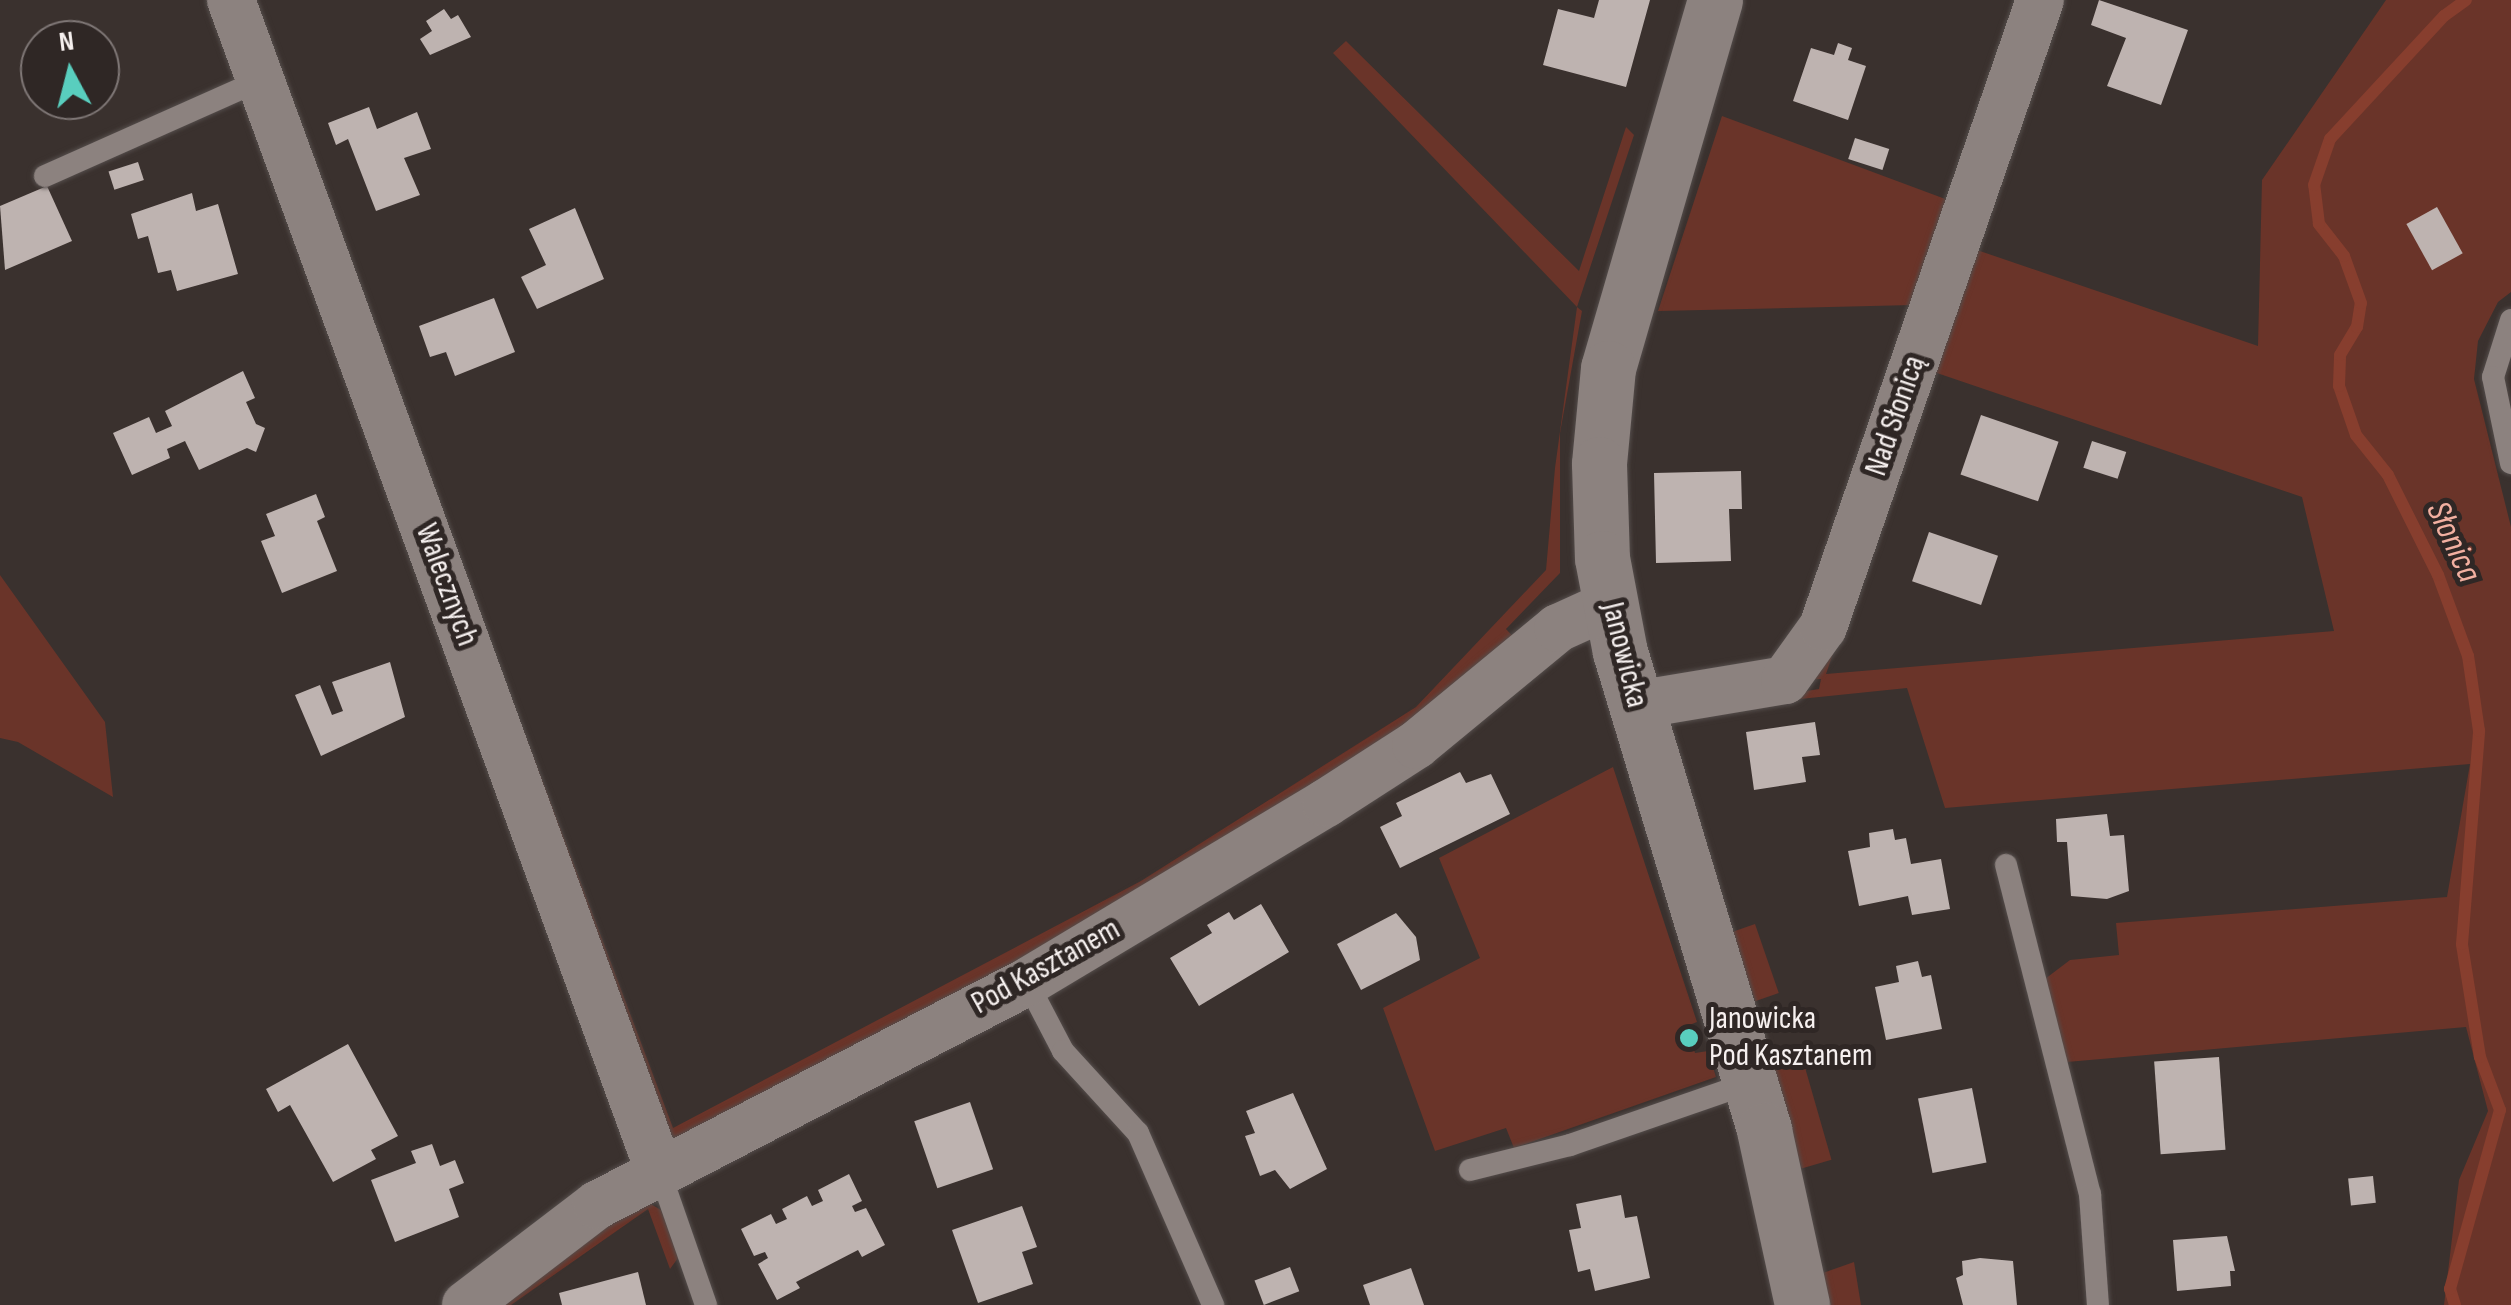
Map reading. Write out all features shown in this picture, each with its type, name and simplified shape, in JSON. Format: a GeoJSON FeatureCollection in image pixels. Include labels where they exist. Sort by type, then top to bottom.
{"type":"FeatureCollection","features":[{"type":"Feature","properties":{"kind":"street","name":"Walecznych"},"geometry":{"type":"LineString","coordinates":[[230,0],[659,1170]]}},
{"type":"Feature","properties":{"kind":"street","name":"Janowicka"},"geometry":{"type":"LineString","coordinates":[[1715,0],[1608,368],[1599,464],[1610,606],[1636,705],[1752,1082],[1802,1305]]}},
{"type":"Feature","properties":{"kind":"street","name":"Nad Słonicą"},"geometry":{"type":"LineString","coordinates":[[1636,705],[1786,680],[1823,626],[2040,0]]}},
{"type":"Feature","properties":{"kind":"street","name":"Pod Kasztanem"},"geometry":{"type":"LineString","coordinates":[[466,1305],[554,1234],[659,1170],[1027,982],[1401,754],[1558,628],[1610,606]]}},
{"type":"Feature","properties":{"kind":"lane"},"geometry":{"type":"LineString","coordinates":[[45,176],[258,81]]}},
{"type":"Feature","properties":{"kind":"lane"},"geometry":{"type":"LineString","coordinates":[[2511,320],[2493,377],[2511,463]]}},
{"type":"Feature","properties":{"kind":"lane"},"geometry":{"type":"LineString","coordinates":[[2006,865],[2090,1194],[2098,1305]]}},
{"type":"Feature","properties":{"kind":"lane"},"geometry":{"type":"LineString","coordinates":[[1027,982],[1063,1051],[1138,1133],[1213,1305]]}},
{"type":"Feature","properties":{"kind":"lane"},"geometry":{"type":"LineString","coordinates":[[1470,1170],[1570,1145],[1752,1082]]}},
{"type":"Feature","properties":{"kind":"lane"},"geometry":{"type":"LineString","coordinates":[[659,1170],[706,1305]]}},
{"type":"Feature","properties":{"kind":"shaded area"},"geometry":{"type":"Polygon","coordinates":[[[2386,0],[2511,0],[2511,292],[2498,302],[2478,341],[2474,379],[2511,527],[2511,1305],[2444,1305],[2459,1180],[2488,1111],[2466,1027],[2067,1062],[2045,979],[2070,960],[2119,955],[2116,923],[2447,897],[2470,764],[1945,808],[1907,688],[1682,711],[1819,689],[1821,679],[1796,680],[1853,595],[1826,674],[2334,631],[2302,497],[1931,371],[1974,249],[2258,346],[2262,180],[2386,0]]]}},
{"type":"Feature","properties":{"kind":"shaded area"},"geometry":{"type":"Polygon","coordinates":[[[1346,41],[1579,271],[1626,127],[1634,135],[1577,307],[1333,53],[1346,41]]]}},
{"type":"Feature","properties":{"kind":"shaded area"},"geometry":{"type":"Polygon","coordinates":[[[1722,116],[1948,200],[1913,305],[1658,311],[1722,116]]]}},
{"type":"Feature","properties":{"kind":"shaded area"},"geometry":{"type":"Polygon","coordinates":[[[1577,307],[1582,311],[1560,433],[1560,573],[1506,629],[1517,641],[1441,705],[1143,896],[677,1143],[667,1142],[418,449],[673,1128],[1141,881],[1416,707],[1546,570],[1555,468],[1577,307]]]}},
{"type":"Feature","properties":{"kind":"shaded area"},"geometry":{"type":"Polygon","coordinates":[[[0,575],[105,722],[113,797],[18,742],[0,738],[0,575]]]}},
{"type":"Feature","properties":{"kind":"shaded area"},"geometry":{"type":"Polygon","coordinates":[[[1613,767],[1697,1022],[1687,1026],[1695,1053],[1708,1051],[1716,1077],[1514,1148],[1506,1128],[1435,1151],[1383,1008],[1480,958],[1439,858],[1613,767]]]}},
{"type":"Feature","properties":{"kind":"shaded area"},"geometry":{"type":"Polygon","coordinates":[[[1755,924],[1779,993],[1755,1001],[1731,932],[1755,924]]]}},
{"type":"Feature","properties":{"kind":"shaded area"},"geometry":{"type":"Polygon","coordinates":[[[1802,1057],[1831,1160],[1802,1168],[1772,1066],[1802,1057]]]}},
{"type":"Feature","properties":{"kind":"shaded area"},"geometry":{"type":"Polygon","coordinates":[[[642,1199],[661,1210],[678,1258],[670,1269],[648,1209],[511,1305],[495,1305],[642,1199]]]}},
{"type":"Feature","properties":{"kind":"shaded area"},"geometry":{"type":"Polygon","coordinates":[[[1854,1262],[1861,1305],[1825,1305],[1820,1274],[1854,1262]]]}},
{"type":"Feature","properties":{"kind":"building"},"geometry":{"type":"Polygon","coordinates":[[[1599,0],[1650,0],[1626,87],[1543,65],[1558,9],[1594,18],[1599,0]]]}},
{"type":"Feature","properties":{"kind":"building"},"geometry":{"type":"Polygon","coordinates":[[[2099,0],[2188,30],[2161,105],[2107,86],[2126,38],[2091,25],[2099,0]]]}},
{"type":"Feature","properties":{"kind":"building"},"geometry":{"type":"Polygon","coordinates":[[[444,9],[451,19],[458,15],[471,37],[430,55],[420,39],[432,31],[426,21],[444,9]]]}},
{"type":"Feature","properties":{"kind":"building"},"geometry":{"type":"Polygon","coordinates":[[[1838,43],[1852,48],[1848,60],[1866,66],[1848,120],[1793,101],[1811,48],[1834,55],[1838,43]]]}},
{"type":"Feature","properties":{"kind":"building"},"geometry":{"type":"Polygon","coordinates":[[[369,107],[377,129],[417,112],[431,149],[404,158],[420,195],[376,211],[348,139],[336,145],[328,123],[369,107]]]}},
{"type":"Feature","properties":{"kind":"building"},"geometry":{"type":"Polygon","coordinates":[[[1855,138],[1889,149],[1882,170],[1848,159],[1855,138]]]}},
{"type":"Feature","properties":{"kind":"building"},"geometry":{"type":"Polygon","coordinates":[[[138,162],[144,180],[114,190],[109,172],[138,162]]]}},
{"type":"Feature","properties":{"kind":"building"},"geometry":{"type":"Polygon","coordinates":[[[47,186],[72,241],[5,270],[0,206],[47,186]]]}},
{"type":"Feature","properties":{"kind":"building"},"geometry":{"type":"Polygon","coordinates":[[[192,193],[196,211],[218,204],[238,274],[177,291],[171,270],[158,273],[148,236],[138,239],[131,214],[192,193]]]}},
{"type":"Feature","properties":{"kind":"building"},"geometry":{"type":"Polygon","coordinates":[[[2437,207],[2463,253],[2432,270],[2406,224],[2437,207]]]}},
{"type":"Feature","properties":{"kind":"building"},"geometry":{"type":"Polygon","coordinates":[[[575,208],[604,279],[537,309],[521,277],[546,265],[529,229],[575,208]]]}},
{"type":"Feature","properties":{"kind":"building"},"geometry":{"type":"Polygon","coordinates":[[[494,298],[515,352],[455,376],[446,352],[430,357],[419,326],[494,298]]]}},
{"type":"Feature","properties":{"kind":"building"},"geometry":{"type":"Polygon","coordinates":[[[243,371],[255,398],[246,402],[256,424],[265,428],[256,452],[247,448],[199,470],[185,441],[167,449],[170,458],[132,475],[113,433],[149,417],[156,433],[172,426],[165,411],[243,371]]]}},
{"type":"Feature","properties":{"kind":"building"},"geometry":{"type":"Polygon","coordinates":[[[1981,415],[2059,442],[2038,501],[1960,475],[1981,415]]]}},
{"type":"Feature","properties":{"kind":"building"},"geometry":{"type":"Polygon","coordinates":[[[2092,441],[2126,452],[2118,479],[2083,468],[2092,441]]]}},
{"type":"Feature","properties":{"kind":"building"},"geometry":{"type":"Polygon","coordinates":[[[1741,471],[1742,509],[1729,509],[1731,561],[1656,563],[1654,473],[1741,471]]]}},
{"type":"Feature","properties":{"kind":"building"},"geometry":{"type":"Polygon","coordinates":[[[316,494],[325,517],[317,521],[337,571],[282,593],[261,541],[275,536],[266,514],[316,494]]]}},
{"type":"Feature","properties":{"kind":"building"},"geometry":{"type":"Polygon","coordinates":[[[1929,532],[1998,556],[1981,605],[1912,581],[1929,532]]]}},
{"type":"Feature","properties":{"kind":"building"},"geometry":{"type":"Polygon","coordinates":[[[390,662],[405,717],[321,756],[295,695],[320,685],[332,715],[343,711],[332,682],[390,662]]]}},
{"type":"Feature","properties":{"kind":"building"},"geometry":{"type":"Polygon","coordinates":[[[1815,722],[1820,755],[1802,757],[1806,782],[1754,790],[1746,732],[1815,722]]]}},
{"type":"Feature","properties":{"kind":"building"},"geometry":{"type":"Polygon","coordinates":[[[1460,772],[1466,783],[1491,774],[1510,814],[1400,868],[1380,827],[1402,816],[1396,803],[1460,772]]]}},
{"type":"Feature","properties":{"kind":"building"},"geometry":{"type":"Polygon","coordinates":[[[2107,814],[2110,836],[2124,835],[2129,891],[2107,899],[2071,896],[2067,842],[2057,842],[2056,819],[2107,814]]]}},
{"type":"Feature","properties":{"kind":"building"},"geometry":{"type":"Polygon","coordinates":[[[1893,829],[1895,840],[1906,838],[1911,864],[1941,859],[1950,909],[1912,915],[1908,896],[1859,906],[1848,851],[1870,847],[1869,833],[1893,829]]]}},
{"type":"Feature","properties":{"kind":"building"},"geometry":{"type":"Polygon","coordinates":[[[1261,904],[1289,952],[1199,1006],[1170,958],[1212,933],[1207,925],[1229,912],[1234,920],[1261,904]]]}},
{"type":"Feature","properties":{"kind":"building"},"geometry":{"type":"Polygon","coordinates":[[[1396,913],[1416,937],[1420,960],[1361,990],[1337,944],[1396,913]]]}},
{"type":"Feature","properties":{"kind":"building"},"geometry":{"type":"Polygon","coordinates":[[[1918,961],[1922,977],[1931,975],[1942,1029],[1886,1040],[1875,987],[1899,982],[1896,966],[1918,961]]]}},
{"type":"Feature","properties":{"kind":"building"},"geometry":{"type":"Polygon","coordinates":[[[348,1044],[398,1136],[371,1150],[376,1159],[333,1182],[290,1105],[278,1112],[266,1089],[348,1044]]]}},
{"type":"Feature","properties":{"kind":"building"},"geometry":{"type":"Polygon","coordinates":[[[2219,1057],[2225,1150],[2161,1154],[2154,1062],[2219,1057]]]}},
{"type":"Feature","properties":{"kind":"building"},"geometry":{"type":"Polygon","coordinates":[[[1972,1088],[1987,1163],[1933,1173],[1918,1098],[1972,1088]]]}},
{"type":"Feature","properties":{"kind":"building"},"geometry":{"type":"Polygon","coordinates":[[[1293,1093],[1327,1169],[1290,1189],[1275,1170],[1260,1176],[1245,1136],[1255,1133],[1246,1111],[1293,1093]]]}},
{"type":"Feature","properties":{"kind":"building"},"geometry":{"type":"Polygon","coordinates":[[[970,1102],[993,1169],[937,1188],[914,1121],[970,1102]]]}},
{"type":"Feature","properties":{"kind":"building"},"geometry":{"type":"Polygon","coordinates":[[[432,1144],[440,1166],[455,1160],[464,1183],[449,1189],[459,1217],[395,1242],[371,1180],[416,1163],[411,1151],[432,1144]]]}},
{"type":"Feature","properties":{"kind":"building"},"geometry":{"type":"Polygon","coordinates":[[[849,1174],[862,1201],[852,1206],[855,1212],[866,1208],[885,1245],[862,1257],[858,1250],[796,1282],[800,1288],[777,1300],[758,1264],[768,1258],[765,1252],[754,1256],[741,1229],[771,1214],[776,1224],[787,1219],[782,1209],[807,1196],[812,1206],[823,1201],[818,1190],[849,1174]]]}},
{"type":"Feature","properties":{"kind":"building"},"geometry":{"type":"Polygon","coordinates":[[[2373,1176],[2376,1203],[2351,1205],[2348,1179],[2373,1176]]]}},
{"type":"Feature","properties":{"kind":"building"},"geometry":{"type":"Polygon","coordinates":[[[1621,1195],[1625,1218],[1637,1216],[1650,1278],[1595,1291],[1590,1269],[1578,1272],[1569,1230],[1581,1228],[1576,1204],[1621,1195]]]}},
{"type":"Feature","properties":{"kind":"building"},"geometry":{"type":"Polygon","coordinates":[[[1022,1206],[1037,1247],[1022,1252],[1033,1284],[978,1303],[952,1230],[1022,1206]]]}},
{"type":"Feature","properties":{"kind":"building"},"geometry":{"type":"Polygon","coordinates":[[[2227,1236],[2235,1271],[2230,1271],[2231,1286],[2177,1291],[2173,1240],[2227,1236]]]}},
{"type":"Feature","properties":{"kind":"building"},"geometry":{"type":"Polygon","coordinates":[[[1962,1261],[2013,1261],[2017,1305],[1963,1305],[1956,1278],[1963,1275],[1962,1261]]]}},
{"type":"Feature","properties":{"kind":"building"},"geometry":{"type":"Polygon","coordinates":[[[1290,1267],[1299,1291],[1264,1305],[1255,1281],[1290,1267]]]}},
{"type":"Feature","properties":{"kind":"building"},"geometry":{"type":"Polygon","coordinates":[[[1411,1268],[1424,1305],[1370,1305],[1363,1285],[1411,1268]]]}},
{"type":"Feature","properties":{"kind":"building"},"geometry":{"type":"Polygon","coordinates":[[[638,1272],[646,1305],[562,1305],[559,1293],[638,1272]]]}},
{"type":"Feature","properties":{"kind":"waterway","name":"Słonica"},"geometry":{"type":"LineString","coordinates":[[2455,1305],[2450,1289],[2500,1110],[2480,1057],[2462,944],[2479,731],[2468,656],[2438,575],[2388,475],[2356,435],[2339,386],[2340,355],[2357,327],[2361,303],[2344,256],[2319,224],[2314,185],[2330,139],[2444,16],[2466,0]]}},
{"type":"Feature","properties":{"kind":"place","name":"Janowicka Pod Kasztanem"},"geometry":{"type":"Point","coordinates":[1689,1038]}}]}
